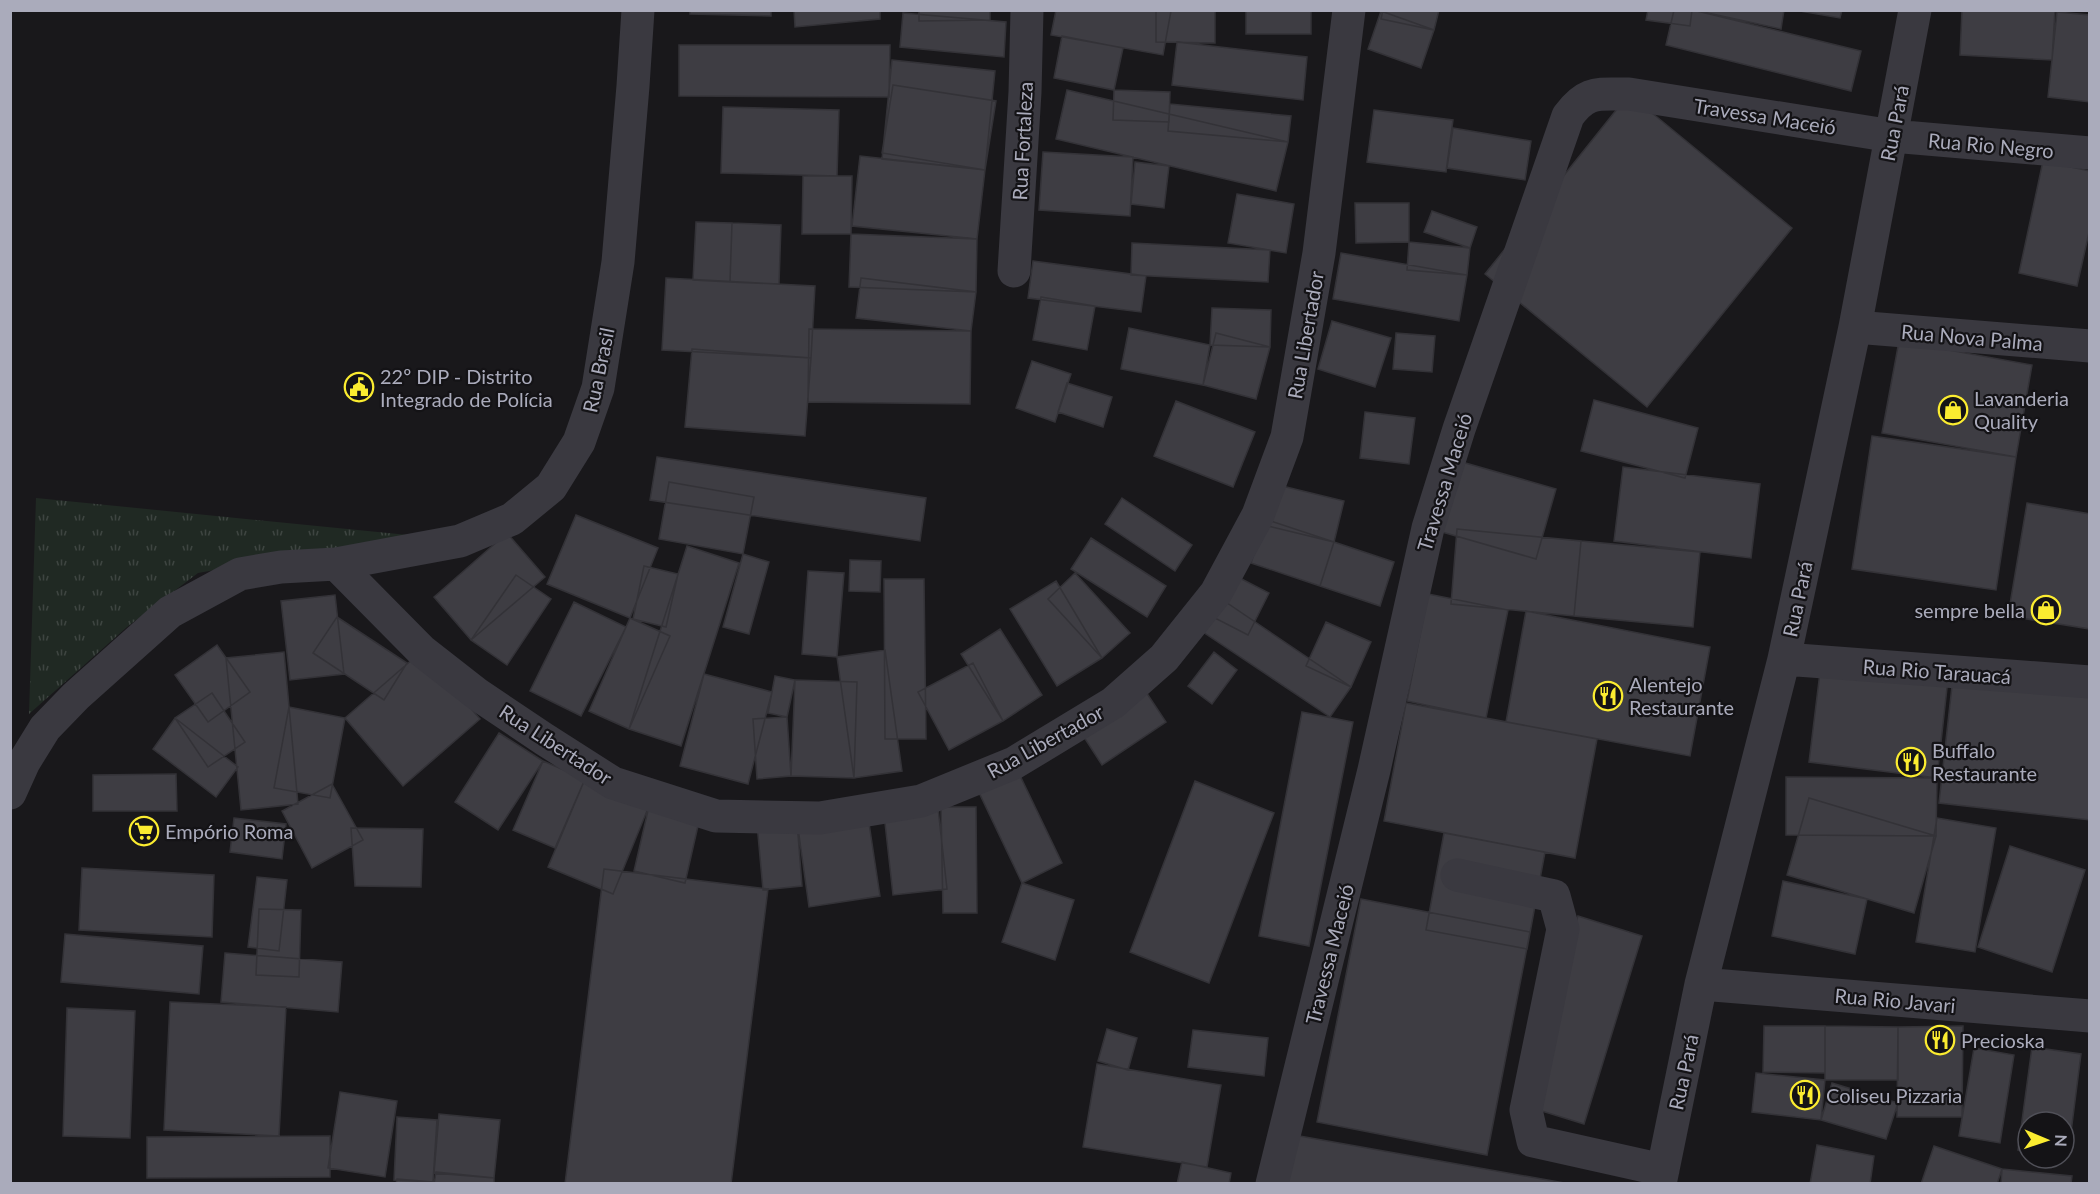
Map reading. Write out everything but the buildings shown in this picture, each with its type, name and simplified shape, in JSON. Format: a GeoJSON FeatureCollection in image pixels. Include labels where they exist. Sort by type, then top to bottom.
{"type":"FeatureCollection","features":[{"type":"Feature","properties":{"kind":"street","name":"Rua Brasil"},"geometry":{"type":"LineString","coordinates":[[336,564],[460,542],[512,519],[552,487],[579,442],[598,388],[618,262],[638,10]]}},
{"type":"Feature","properties":{"kind":"street","name":"Rua Fortaleza"},"geometry":{"type":"LineString","coordinates":[[1014,271],[1025,93],[1027,10]]}},
{"type":"Feature","properties":{"kind":"street","name":"Rua Libertador"},"geometry":{"type":"LineString","coordinates":[[336,564],[422,651],[477,694],[544,739],[614,783],[716,816],[820,818],[921,801],[1014,763],[1113,704],[1164,658],[1216,593],[1258,515],[1287,437],[1319,253],[1349,10]]}},
{"type":"Feature","properties":{"kind":"street","name":"Rua Pará"},"geometry":{"type":"LineString","coordinates":[[1662,1177],[1701,984],[1784,658],[1855,327],[1915,10]]}},
{"type":"Feature","properties":{"kind":"street","name":"Travessa Maceió"},"geometry":{"type":"LineString","coordinates":[[1272,1184],[1374,770],[1428,528],[1459,429],[1568,116],[1577,104],[1590,96],[1629,94],[1892,136]]}},
{"type":"Feature","properties":{"kind":"street","name":"Rua Rio Negro"},"geometry":{"type":"LineString","coordinates":[[1892,136],[2090,153]]}},
{"type":"Feature","properties":{"kind":"street","name":"Rua Nova Palma"},"geometry":{"type":"LineString","coordinates":[[1855,327],[2090,346]]}},
{"type":"Feature","properties":{"kind":"street"},"geometry":{"type":"LineString","coordinates":[[10,793],[24,762],[45,728],[76,696],[170,612],[240,574],[281,567],[336,564]]}},
{"type":"Feature","properties":{"kind":"street","name":"Rua Rio Tarauacá"},"geometry":{"type":"LineString","coordinates":[[1784,658],[2090,682]]}},
{"type":"Feature","properties":{"kind":"street"},"geometry":{"type":"LineString","coordinates":[[1457,875],[1554,896],[1563,929],[1526,1110],[1533,1141],[1662,1177]]}},
{"type":"Feature","properties":{"kind":"street","name":"Rua Rio Javari"},"geometry":{"type":"LineString","coordinates":[[1701,984],[2090,1016]]}},
{"type":"Feature","properties":{"kind":"green space"},"geometry":{"type":"Polygon","coordinates":[[[36,498],[408,535],[198,573],[127,627],[29,714],[36,498]]]}},
{"type":"Feature","properties":{"kind":"place","name":"22º DIP - Distrito Integrado de Polícia"},"geometry":{"type":"Point","coordinates":[359,387]}},
{"type":"Feature","properties":{"kind":"place","name":"Lavanderia Quality"},"geometry":{"type":"Point","coordinates":[1953,410]}},
{"type":"Feature","properties":{"kind":"place","name":"sempre bella"},"geometry":{"type":"Point","coordinates":[2046,610]}},
{"type":"Feature","properties":{"kind":"place","name":"Alentejo Restaurante"},"geometry":{"type":"Point","coordinates":[1608,696]}},
{"type":"Feature","properties":{"kind":"place","name":"Buffalo Restaurante"},"geometry":{"type":"Point","coordinates":[1911,762]}},
{"type":"Feature","properties":{"kind":"place","name":"Empório Roma"},"geometry":{"type":"Point","coordinates":[144,831]}},
{"type":"Feature","properties":{"kind":"place","name":"Precioska"},"geometry":{"type":"Point","coordinates":[1940,1040]}},
{"type":"Feature","properties":{"kind":"place","name":"Coliseu Pizzaria"},"geometry":{"type":"Point","coordinates":[1805,1095]}}]}
